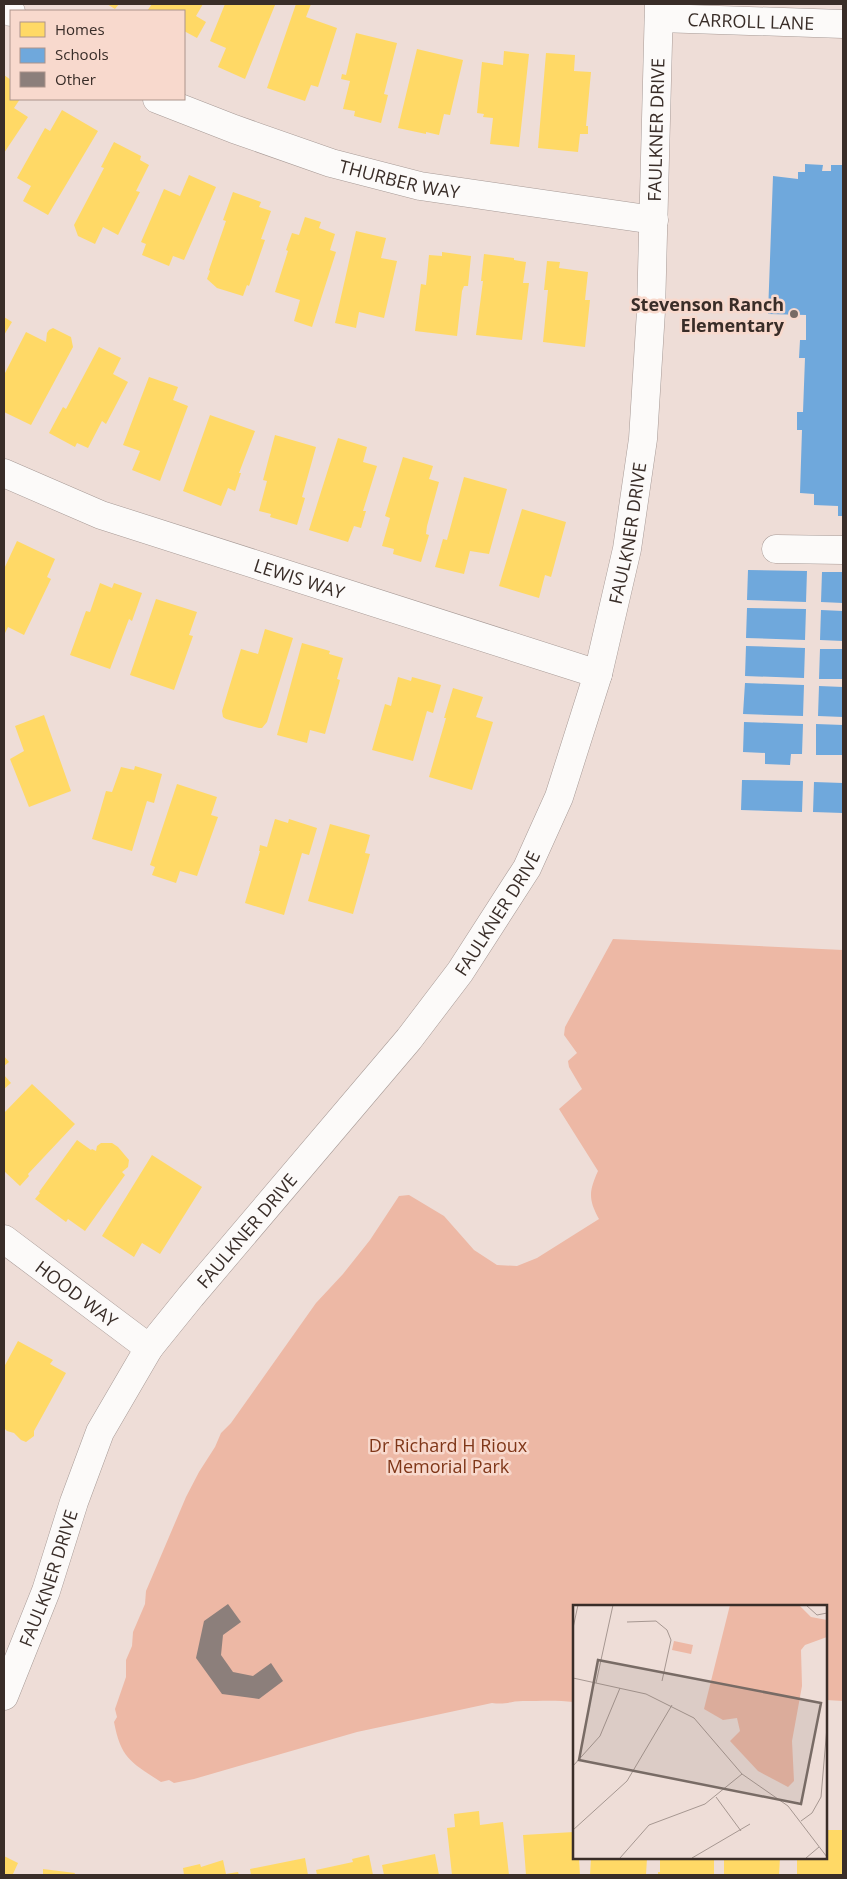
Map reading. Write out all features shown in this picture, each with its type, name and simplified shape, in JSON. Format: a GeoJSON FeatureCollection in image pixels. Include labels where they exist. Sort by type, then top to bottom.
{"type":"FeatureCollection","features":[{"type":"Feature","properties":{"kind":"street","name":"CARROLL LANE"},"geometry":{"type":"LineString","coordinates":[[659,11],[843,24]]}},
{"type":"Feature","properties":{"kind":"street","name":"FAULKNER DRIVE"},"geometry":{"type":"LineString","coordinates":[[4,1696],[46,1591],[74,1502],[100,1432],[149,1348],[409,1039],[460,972],[527,868],[558,797],[598,674],[627,549],[643,439],[651,311],[659,11]]}},
{"type":"Feature","properties":{"kind":"street","name":"THURBER WAY"},"geometry":{"type":"LineString","coordinates":[[160,100],[234,129],[331,163],[420,186],[654,220]]}},
{"type":"Feature","properties":{"kind":"street","name":"LEWIS WAY"},"geometry":{"type":"LineString","coordinates":[[4,474],[101,515],[598,674]]}},
{"type":"Feature","properties":{"kind":"street"},"geometry":{"type":"LineString","coordinates":[[776,549],[843,550]]}},
{"type":"Feature","properties":{"kind":"street","name":"HOOD WAY"},"geometry":{"type":"LineString","coordinates":[[4,1239],[149,1348]]}},
{"type":"Feature","properties":{"kind":"green space","name":"Dr Richard H Rioux Memorial Park"},"geometry":{"type":"Polygon","coordinates":[[[613,939],[843,950],[843,1701],[827,1700],[827,1605],[573,1605],[573,1702],[523,1701],[501,1704],[492,1703],[357,1732],[194,1779],[174,1783],[169,1780],[161,1782],[135,1764],[124,1752],[114,1722],[117,1717],[115,1709],[126,1677],[126,1660],[132,1646],[133,1632],[145,1604],[146,1591],[186,1497],[221,1433],[231,1423],[316,1303],[343,1274],[370,1240],[399,1196],[409,1195],[444,1216],[474,1250],[497,1265],[517,1266],[537,1258],[599,1219],[591,1200],[591,1190],[598,1171],[559,1109],[582,1089],[569,1067],[568,1061],[577,1053],[564,1035],[565,1027],[613,939]]]}},
{"type":"Feature","properties":{"kind":"building: Homes"},"geometry":{"type":"Polygon","coordinates":[[[107,4],[119,4],[115,9],[107,4]]]}},
{"type":"Feature","properties":{"kind":"building: Homes"},"geometry":{"type":"Polygon","coordinates":[[[152,4],[203,4],[196,16],[206,22],[197,38],[185,32],[185,10],[148,10],[152,4]]]}},
{"type":"Feature","properties":{"kind":"building: Homes"},"geometry":{"type":"Polygon","coordinates":[[[225,4],[275,5],[245,79],[218,67],[226,48],[210,41],[225,4]]]}},
{"type":"Feature","properties":{"kind":"building: Homes"},"geometry":{"type":"Polygon","coordinates":[[[296,4],[311,4],[306,17],[337,28],[318,87],[311,85],[305,101],[267,88],[296,4]]]}},
{"type":"Feature","properties":{"kind":"building: Homes"},"geometry":{"type":"Polygon","coordinates":[[[356,33],[397,43],[384,94],[388,95],[381,123],[354,116],[355,111],[343,109],[350,81],[341,79],[342,74],[346,75],[356,33]]]}},
{"type":"Feature","properties":{"kind":"building: Homes"},"geometry":{"type":"Polygon","coordinates":[[[417,49],[463,60],[450,115],[444,114],[439,135],[398,128],[417,49]]]}},
{"type":"Feature","properties":{"kind":"building: Homes"},"geometry":{"type":"Polygon","coordinates":[[[504,51],[529,54],[519,147],[490,144],[493,118],[483,117],[484,114],[477,113],[482,62],[503,65],[504,51]]]}},
{"type":"Feature","properties":{"kind":"building: Homes"},"geometry":{"type":"Polygon","coordinates":[[[546,53],[575,55],[574,71],[591,72],[586,126],[588,126],[588,134],[580,134],[578,152],[538,148],[546,53]]]}},
{"type":"Feature","properties":{"kind":"building: Homes"},"geometry":{"type":"Polygon","coordinates":[[[4,75],[10,79],[10,100],[19,100],[14,108],[28,117],[4,153],[4,75]]]}},
{"type":"Feature","properties":{"kind":"building: Homes"},"geometry":{"type":"Polygon","coordinates":[[[62,110],[98,131],[48,215],[23,201],[31,186],[17,178],[45,128],[50,131],[62,110]]]}},
{"type":"Feature","properties":{"kind":"building: Homes"},"geometry":{"type":"Polygon","coordinates":[[[114,142],[141,156],[140,160],[149,165],[136,191],[140,192],[118,235],[103,227],[95,244],[78,236],[74,225],[104,168],[101,167],[114,142]]]}},
{"type":"Feature","properties":{"kind":"building: Homes"},"geometry":{"type":"Polygon","coordinates":[[[189,175],[216,187],[184,260],[173,256],[169,266],[142,255],[146,244],[141,242],[164,189],[180,196],[189,175]]]}},
{"type":"Feature","properties":{"kind":"building: Homes"},"geometry":{"type":"Polygon","coordinates":[[[233,192],[261,202],[259,207],[271,211],[261,239],[265,240],[249,286],[247,285],[243,296],[217,288],[207,279],[226,221],[223,220],[233,192]]]}},
{"type":"Feature","properties":{"kind":"building: Homes"},"geometry":{"type":"Polygon","coordinates":[[[305,217],[321,222],[319,228],[335,234],[330,250],[336,252],[312,327],[294,321],[300,300],[275,292],[292,233],[299,235],[305,217]]]}},
{"type":"Feature","properties":{"kind":"building: Homes"},"geometry":{"type":"Polygon","coordinates":[[[356,231],[386,238],[381,258],[397,261],[384,318],[359,312],[356,328],[335,323],[356,231]]]}},
{"type":"Feature","properties":{"kind":"building: Homes"},"geometry":{"type":"Polygon","coordinates":[[[442,252],[471,256],[468,286],[464,286],[462,291],[457,336],[415,331],[421,284],[426,285],[429,255],[442,256],[442,252]]]}},
{"type":"Feature","properties":{"kind":"building: Homes"},"geometry":{"type":"Polygon","coordinates":[[[484,254],[514,258],[514,260],[526,262],[523,283],[529,283],[522,340],[476,335],[483,281],[481,281],[484,254]]]}},
{"type":"Feature","properties":{"kind":"building: Homes"},"geometry":{"type":"Polygon","coordinates":[[[547,261],[560,262],[559,268],[588,272],[585,300],[590,300],[585,347],[543,342],[548,290],[544,290],[547,261]]]}},
{"type":"Feature","properties":{"kind":"building: Homes"},"geometry":{"type":"Polygon","coordinates":[[[4,317],[12,322],[4,335],[4,317]]]}},
{"type":"Feature","properties":{"kind":"building: Homes"},"geometry":{"type":"Polygon","coordinates":[[[53,328],[71,337],[73,347],[31,425],[4,412],[4,375],[26,332],[46,342],[47,333],[53,328]]]}},
{"type":"Feature","properties":{"kind":"building: Homes"},"geometry":{"type":"Polygon","coordinates":[[[99,347],[121,358],[113,374],[128,382],[106,424],[102,421],[88,448],[77,443],[75,447],[49,433],[63,407],[66,409],[99,347]]]}},
{"type":"Feature","properties":{"kind":"building: Homes"},"geometry":{"type":"Polygon","coordinates":[[[149,377],[178,387],[173,400],[188,406],[160,481],[132,470],[140,451],[123,445],[149,377]]]}},
{"type":"Feature","properties":{"kind":"building: Homes"},"geometry":{"type":"Polygon","coordinates":[[[210,415],[255,431],[239,473],[241,473],[235,491],[228,488],[221,506],[183,491],[210,415]]]}},
{"type":"Feature","properties":{"kind":"building: Homes"},"geometry":{"type":"Polygon","coordinates":[[[275,435],[316,447],[302,497],[305,498],[297,525],[270,517],[271,514],[259,511],[267,481],[263,480],[275,435]]]}},
{"type":"Feature","properties":{"kind":"building: Homes"},"geometry":{"type":"Polygon","coordinates":[[[338,438],[367,447],[363,462],[377,466],[363,511],[366,511],[361,528],[354,526],[348,542],[309,530],[338,438]]]}},
{"type":"Feature","properties":{"kind":"building: Homes"},"geometry":{"type":"Polygon","coordinates":[[[403,457],[433,466],[429,479],[439,482],[427,526],[426,534],[429,535],[421,562],[393,554],[394,549],[382,546],[390,518],[385,516],[403,457]]]}},
{"type":"Feature","properties":{"kind":"building: Homes"},"geometry":{"type":"Polygon","coordinates":[[[464,477],[507,489],[489,554],[470,551],[464,574],[435,567],[443,539],[447,540],[464,477]]]}},
{"type":"Feature","properties":{"kind":"building: Homes"},"geometry":{"type":"Polygon","coordinates":[[[522,509],[566,522],[551,577],[545,575],[539,598],[499,586],[522,509]]]}},
{"type":"Feature","properties":{"kind":"building: Homes"},"geometry":{"type":"Polygon","coordinates":[[[17,541],[55,559],[47,577],[51,579],[24,635],[8,627],[4,635],[4,569],[17,541]]]}},
{"type":"Feature","properties":{"kind":"building: Homes"},"geometry":{"type":"Polygon","coordinates":[[[100,583],[112,588],[114,583],[142,593],[132,621],[129,619],[110,669],[70,655],[86,611],[90,612],[100,583]]]}},
{"type":"Feature","properties":{"kind":"building: Homes"},"geometry":{"type":"Polygon","coordinates":[[[156,599],[197,612],[189,635],[193,636],[174,690],[130,675],[156,599]]]}},
{"type":"Feature","properties":{"kind":"building: Homes"},"geometry":{"type":"Polygon","coordinates":[[[265,629],[293,638],[267,722],[262,728],[259,728],[226,719],[223,717],[222,711],[241,649],[258,654],[265,629]]]}},
{"type":"Feature","properties":{"kind":"building: Homes"},"geometry":{"type":"Polygon","coordinates":[[[302,643],[330,651],[329,654],[343,658],[337,679],[340,680],[325,734],[310,730],[307,743],[277,735],[302,643]]]}},
{"type":"Feature","properties":{"kind":"building: Homes"},"geometry":{"type":"Polygon","coordinates":[[[398,677],[411,681],[412,677],[441,685],[433,713],[427,711],[413,761],[372,750],[385,704],[391,706],[398,677]]]}},
{"type":"Feature","properties":{"kind":"building: Homes"},"geometry":{"type":"Polygon","coordinates":[[[453,688],[483,697],[476,717],[493,722],[472,790],[429,777],[453,688]]]}},
{"type":"Feature","properties":{"kind":"building: Homes"},"geometry":{"type":"Polygon","coordinates":[[[44,715],[71,791],[29,807],[10,759],[24,751],[15,726],[44,715]]]}},
{"type":"Feature","properties":{"kind":"building: Homes"},"geometry":{"type":"Polygon","coordinates":[[[135,766],[162,774],[154,803],[147,801],[132,851],[92,839],[106,791],[112,792],[121,767],[134,770],[135,766]]]}},
{"type":"Feature","properties":{"kind":"building: Homes"},"geometry":{"type":"Polygon","coordinates":[[[177,784],[217,797],[211,815],[218,817],[197,876],[180,871],[176,883],[152,875],[155,867],[150,865],[177,784]]]}},
{"type":"Feature","properties":{"kind":"building: Homes"},"geometry":{"type":"Polygon","coordinates":[[[275,819],[288,823],[289,819],[317,828],[309,855],[302,853],[284,915],[245,903],[260,851],[260,845],[267,847],[275,819]]]}},
{"type":"Feature","properties":{"kind":"building: Homes"},"geometry":{"type":"Polygon","coordinates":[[[330,824],[370,835],[365,853],[370,854],[353,914],[308,901],[330,824]]]}},
{"type":"Feature","properties":{"kind":"building: Homes"},"geometry":{"type":"Polygon","coordinates":[[[4,1056],[9,1062],[4,1066],[4,1056]]]}},
{"type":"Feature","properties":{"kind":"building: Homes"},"geometry":{"type":"Polygon","coordinates":[[[4,1075],[11,1083],[4,1089],[4,1075]]]}},
{"type":"Feature","properties":{"kind":"building: Homes"},"geometry":{"type":"Polygon","coordinates":[[[32,1084],[75,1124],[28,1174],[29,1176],[20,1186],[4,1171],[4,1113],[32,1084]]]}},
{"type":"Feature","properties":{"kind":"building: Homes"},"geometry":{"type":"Polygon","coordinates":[[[77,1140],[91,1150],[96,1151],[97,1146],[101,1143],[112,1143],[129,1160],[128,1167],[122,1172],[125,1175],[85,1231],[68,1219],[66,1222],[35,1199],[77,1140]]]}},
{"type":"Feature","properties":{"kind":"building: Homes"},"geometry":{"type":"Polygon","coordinates":[[[152,1155],[202,1187],[160,1254],[142,1243],[134,1257],[102,1236],[152,1155]]]}},
{"type":"Feature","properties":{"kind":"building: Homes"},"geometry":{"type":"Polygon","coordinates":[[[18,1341],[53,1360],[50,1364],[66,1373],[34,1431],[34,1436],[26,1442],[4,1428],[4,1367],[18,1341]]]}},
{"type":"Feature","properties":{"kind":"building: Homes"},"geometry":{"type":"Polygon","coordinates":[[[479,1811],[480,1825],[503,1822],[509,1875],[452,1875],[447,1828],[455,1827],[454,1814],[479,1811]]]}},
{"type":"Feature","properties":{"kind":"building: Homes"},"geometry":{"type":"Polygon","coordinates":[[[827,1830],[843,1830],[843,1875],[797,1875],[797,1859],[827,1859],[827,1830]]]}},
{"type":"Feature","properties":{"kind":"building: Homes"},"geometry":{"type":"Polygon","coordinates":[[[573,1832],[573,1859],[579,1859],[580,1875],[526,1875],[523,1835],[573,1832]]]}},
{"type":"Feature","properties":{"kind":"building: Homes"},"geometry":{"type":"Polygon","coordinates":[[[435,1854],[439,1875],[384,1875],[382,1865],[435,1854]]]}},
{"type":"Feature","properties":{"kind":"building: Homes"},"geometry":{"type":"Polygon","coordinates":[[[369,1855],[373,1875],[317,1875],[316,1870],[353,1862],[352,1859],[369,1855]]]}},
{"type":"Feature","properties":{"kind":"building: Homes"},"geometry":{"type":"Polygon","coordinates":[[[4,1856],[18,1863],[13,1874],[16,1875],[4,1875],[4,1856]]]}},
{"type":"Feature","properties":{"kind":"building: Homes"},"geometry":{"type":"Polygon","coordinates":[[[305,1858],[308,1875],[251,1875],[250,1869],[305,1858]]]}},
{"type":"Feature","properties":{"kind":"building: Homes"},"geometry":{"type":"Polygon","coordinates":[[[591,1859],[647,1859],[646,1875],[590,1875],[591,1859]]]}},
{"type":"Feature","properties":{"kind":"building: Homes"},"geometry":{"type":"Polygon","coordinates":[[[660,1859],[714,1859],[714,1875],[658,1875],[658,1872],[660,1872],[660,1859]]]}},
{"type":"Feature","properties":{"kind":"building: Homes"},"geometry":{"type":"Polygon","coordinates":[[[724,1859],[780,1859],[779,1875],[724,1875],[724,1859]]]}},
{"type":"Feature","properties":{"kind":"building: Homes"},"geometry":{"type":"Polygon","coordinates":[[[223,1860],[226,1874],[238,1872],[239,1875],[184,1875],[183,1868],[200,1864],[201,1867],[223,1860]]]}},
{"type":"Feature","properties":{"kind":"building: Homes"},"geometry":{"type":"Polygon","coordinates":[[[43,1869],[75,1873],[74,1875],[43,1875],[43,1869]]]}},
{"type":"Feature","properties":{"kind":"building: Schools"},"geometry":{"type":"Polygon","coordinates":[[[805,164],[823,165],[822,171],[831,171],[831,165],[843,165],[843,516],[838,516],[838,506],[814,505],[814,494],[800,493],[802,430],[797,430],[797,412],[803,412],[805,358],[799,358],[800,340],[806,340],[806,315],[768,314],[773,176],[798,179],[798,172],[805,172],[805,164]]]}},
{"type":"Feature","properties":{"kind":"building: Schools"},"geometry":{"type":"Polygon","coordinates":[[[748,570],[807,571],[806,602],[747,600],[748,570]]]}},
{"type":"Feature","properties":{"kind":"building: Schools"},"geometry":{"type":"Polygon","coordinates":[[[822,572],[843,572],[843,603],[821,602],[822,572]]]}},
{"type":"Feature","properties":{"kind":"building: Schools"},"geometry":{"type":"Polygon","coordinates":[[[747,608],[806,609],[805,640],[746,638],[747,608]]]}},
{"type":"Feature","properties":{"kind":"building: Schools"},"geometry":{"type":"Polygon","coordinates":[[[821,610],[843,611],[843,641],[820,640],[821,610]]]}},
{"type":"Feature","properties":{"kind":"building: Schools"},"geometry":{"type":"Polygon","coordinates":[[[746,646],[805,648],[804,678],[745,676],[746,646]]]}},
{"type":"Feature","properties":{"kind":"building: Schools"},"geometry":{"type":"Polygon","coordinates":[[[820,649],[843,649],[843,679],[819,679],[820,649]]]}},
{"type":"Feature","properties":{"kind":"building: Schools"},"geometry":{"type":"Polygon","coordinates":[[[745,683],[804,685],[803,716],[743,714],[745,683]]]}},
{"type":"Feature","properties":{"kind":"building: Schools"},"geometry":{"type":"Polygon","coordinates":[[[819,686],[843,687],[843,717],[818,716],[819,686]]]}},
{"type":"Feature","properties":{"kind":"building: Schools"},"geometry":{"type":"Polygon","coordinates":[[[744,722],[803,724],[802,754],[791,754],[790,765],[765,764],[765,753],[743,752],[744,722]]]}},
{"type":"Feature","properties":{"kind":"building: Schools"},"geometry":{"type":"Polygon","coordinates":[[[816,724],[843,725],[843,755],[816,755],[816,724]]]}},
{"type":"Feature","properties":{"kind":"building: Schools"},"geometry":{"type":"Polygon","coordinates":[[[742,780],[803,781],[802,812],[741,810],[742,780]]]}},
{"type":"Feature","properties":{"kind":"building: Schools"},"geometry":{"type":"Polygon","coordinates":[[[814,782],[843,783],[843,813],[813,812],[814,782]]]}},
{"type":"Feature","properties":{"kind":"building: Other"},"geometry":{"type":"Polygon","coordinates":[[[228,1604],[241,1622],[223,1635],[221,1655],[233,1672],[253,1676],[271,1663],[283,1681],[259,1699],[222,1694],[196,1658],[204,1621],[228,1604]]]}},
{"type":"Feature","properties":{"kind":"place","name":"Stevenson Ranch Elementary"},"geometry":{"type":"Point","coordinates":[794,314]}}]}
